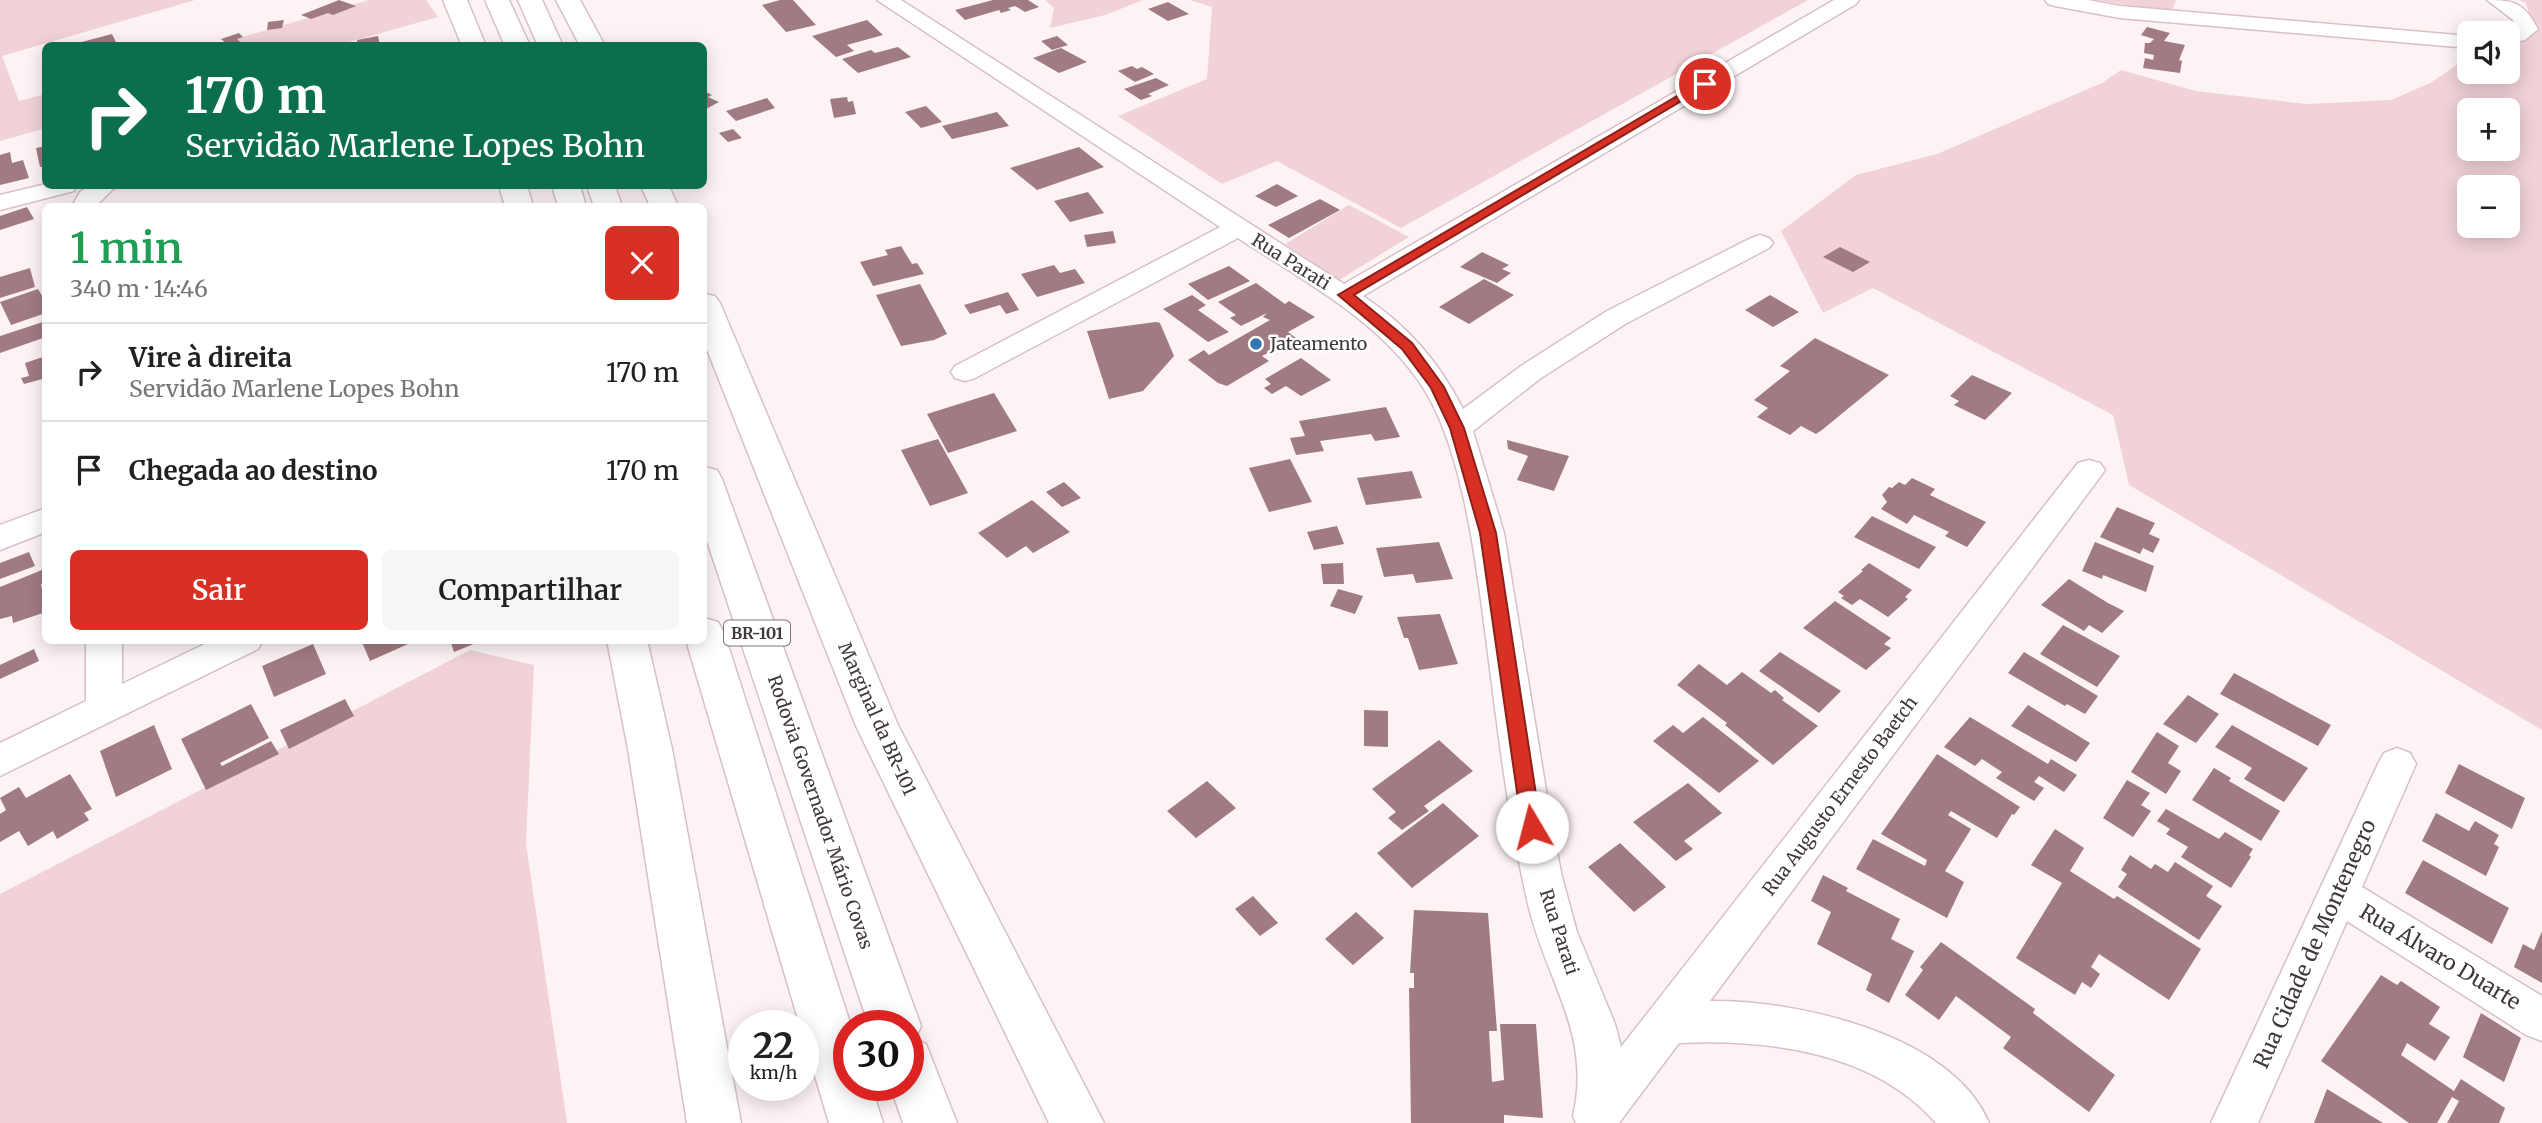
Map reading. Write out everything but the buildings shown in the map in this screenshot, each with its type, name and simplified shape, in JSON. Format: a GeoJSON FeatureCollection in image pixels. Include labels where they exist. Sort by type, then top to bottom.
{"type":"FeatureCollection","features":[{"type":"Feature","properties":{"kind":"main road"},"geometry":{"type":"LineString","coordinates":[[454,0],[472,42]]}},
{"type":"Feature","properties":{"kind":"main road"},"geometry":{"type":"LineString","coordinates":[[497,0],[516,42]]}},
{"type":"Feature","properties":{"kind":"main road"},"geometry":{"type":"LineString","coordinates":[[530,0],[549,42]]}},
{"type":"Feature","properties":{"kind":"main road"},"geometry":{"type":"LineString","coordinates":[[568,0],[591,42]]}},
{"type":"Feature","properties":{"kind":"main road","name":"Marginal da BR-101"},"geometry":{"type":"LineString","coordinates":[[707,310],[877,726],[1077,1123]]}},
{"type":"Feature","properties":{"kind":"main road","name":"Rodovia Governador Mário Covas"},"geometry":{"type":"LineString","coordinates":[[707,488],[889,1010]]}},
{"type":"Feature","properties":{"kind":"main road","name":"BR-101"},"geometry":{"type":"LineString","coordinates":[[707,643],[856,1123]]}},
{"type":"Feature","properties":{"kind":"main road"},"geometry":{"type":"LineString","coordinates":[[628,644],[650,749],[714,1123]]}},
{"type":"Feature","properties":{"kind":"main road"},"geometry":{"type":"LineString","coordinates":[[922,1101],[930,1123]]}},
{"type":"Feature","properties":{"kind":"street","name":"Rua Parati"},"geometry":{"type":"LineString","coordinates":[[887,0],[1345,295],[1369,312],[1407,346],[1437,387],[1457,428],[1488,533],[1532,827],[1542,877],[1556,932],[1593,1024],[1600,1052],[1595,1118]]}},
{"type":"Feature","properties":{"kind":"street"},"geometry":{"type":"LineString","coordinates":[[1345,295],[1849,0]]}},
{"type":"Feature","properties":{"kind":"street"},"geometry":{"type":"LineString","coordinates":[[2054,0],[2120,12],[2457,41]]}},
{"type":"Feature","properties":{"kind":"street"},"geometry":{"type":"LineString","coordinates":[[2497,0],[2521,16],[2528,29],[2520,35]]}},
{"type":"Feature","properties":{"kind":"street"},"geometry":{"type":"LineString","coordinates":[[0,203],[54,189]]}},
{"type":"Feature","properties":{"kind":"street"},"geometry":{"type":"LineString","coordinates":[[86,203],[100,189]]}},
{"type":"Feature","properties":{"kind":"street"},"geometry":{"type":"LineString","coordinates":[[965,372],[1238,228]]}},
{"type":"Feature","properties":{"kind":"street"},"geometry":{"type":"LineString","coordinates":[[1457,428],[1531,372],[1617,317],[1760,243]]}},
{"type":"Feature","properties":{"kind":"street","name":"Rua Augusto Ernesto Baetch"},"geometry":{"type":"LineString","coordinates":[[1595,1118],[2089,470]]}},
{"type":"Feature","properties":{"kind":"street"},"geometry":{"type":"LineString","coordinates":[[0,538],[42,521]]}},
{"type":"Feature","properties":{"kind":"street"},"geometry":{"type":"LineString","coordinates":[[104,644],[104,710]]}},
{"type":"Feature","properties":{"kind":"street"},"geometry":{"type":"LineString","coordinates":[[0,760],[238,644]]}},
{"type":"Feature","properties":{"kind":"street","name":"Rua Cidade de Montenegro"},"geometry":{"type":"LineString","coordinates":[[2234,1123],[2397,764]]}},
{"type":"Feature","properties":{"kind":"street","name":"Rua Álvaro Duarte"},"geometry":{"type":"LineString","coordinates":[[2337,894],[2542,1020]]}},
{"type":"Feature","properties":{"kind":"street"},"geometry":{"type":"LineString","coordinates":[[1667,1023],[1718,1020],[1772,1024],[1832,1037],[1912,1070],[1966,1123]]}},
{"type":"Feature","properties":{"kind":"shaded area"},"geometry":{"type":"Polygon","coordinates":[[[0,0],[195,0],[50,42],[42,42],[42,44],[2,56],[19,101],[42,95],[42,129],[0,141],[0,0]]]}},
{"type":"Feature","properties":{"kind":"shaded area"},"geometry":{"type":"Polygon","coordinates":[[[369,0],[426,0],[438,17],[349,42],[226,42],[369,0]]]}},
{"type":"Feature","properties":{"kind":"shaded area"},"geometry":{"type":"Polygon","coordinates":[[[1045,0],[1143,0],[1105,15],[1050,28],[1054,8],[1045,0]]]}},
{"type":"Feature","properties":{"kind":"shaded area"},"geometry":{"type":"Polygon","coordinates":[[[1190,0],[1808,0],[1401,228],[1277,161],[1222,184],[1118,116],[1207,79],[1212,7],[1190,0]]]}},
{"type":"Feature","properties":{"kind":"shaded area"},"geometry":{"type":"Polygon","coordinates":[[[2099,0],[2176,0],[2171,13],[2099,0]]]}},
{"type":"Feature","properties":{"kind":"shaded area"},"geometry":{"type":"Polygon","coordinates":[[[2519,0],[2542,0],[2542,730],[2129,485],[2113,415],[1873,288],[1823,313],[1781,231],[1856,175],[1937,154],[2102,83],[2121,70],[2196,91],[2306,104],[2391,100],[2430,83],[2457,65],[2457,84],[2520,84],[2520,39],[2534,34],[2526,3],[2519,0]]]}},
{"type":"Feature","properties":{"kind":"shaded area"},"geometry":{"type":"Polygon","coordinates":[[[1349,205],[1409,237],[1339,280],[1285,244],[1349,205]]]}},
{"type":"Feature","properties":{"kind":"shaded area"},"geometry":{"type":"Polygon","coordinates":[[[470,650],[534,665],[526,844],[567,1123],[0,1123],[0,894],[470,650]]]}},
{"type":"Feature","properties":{"kind":"place","name":"Jateamento"},"geometry":{"type":"Point","coordinates":[1256,344]}},
{"type":"Feature","properties":{"kind":"route"},"geometry":{"type":"LineString","coordinates":[[1532,827],[1488,533],[1457,428],[1437,387],[1407,346],[1369,312],[1345,295],[1705,84]]}}]}
